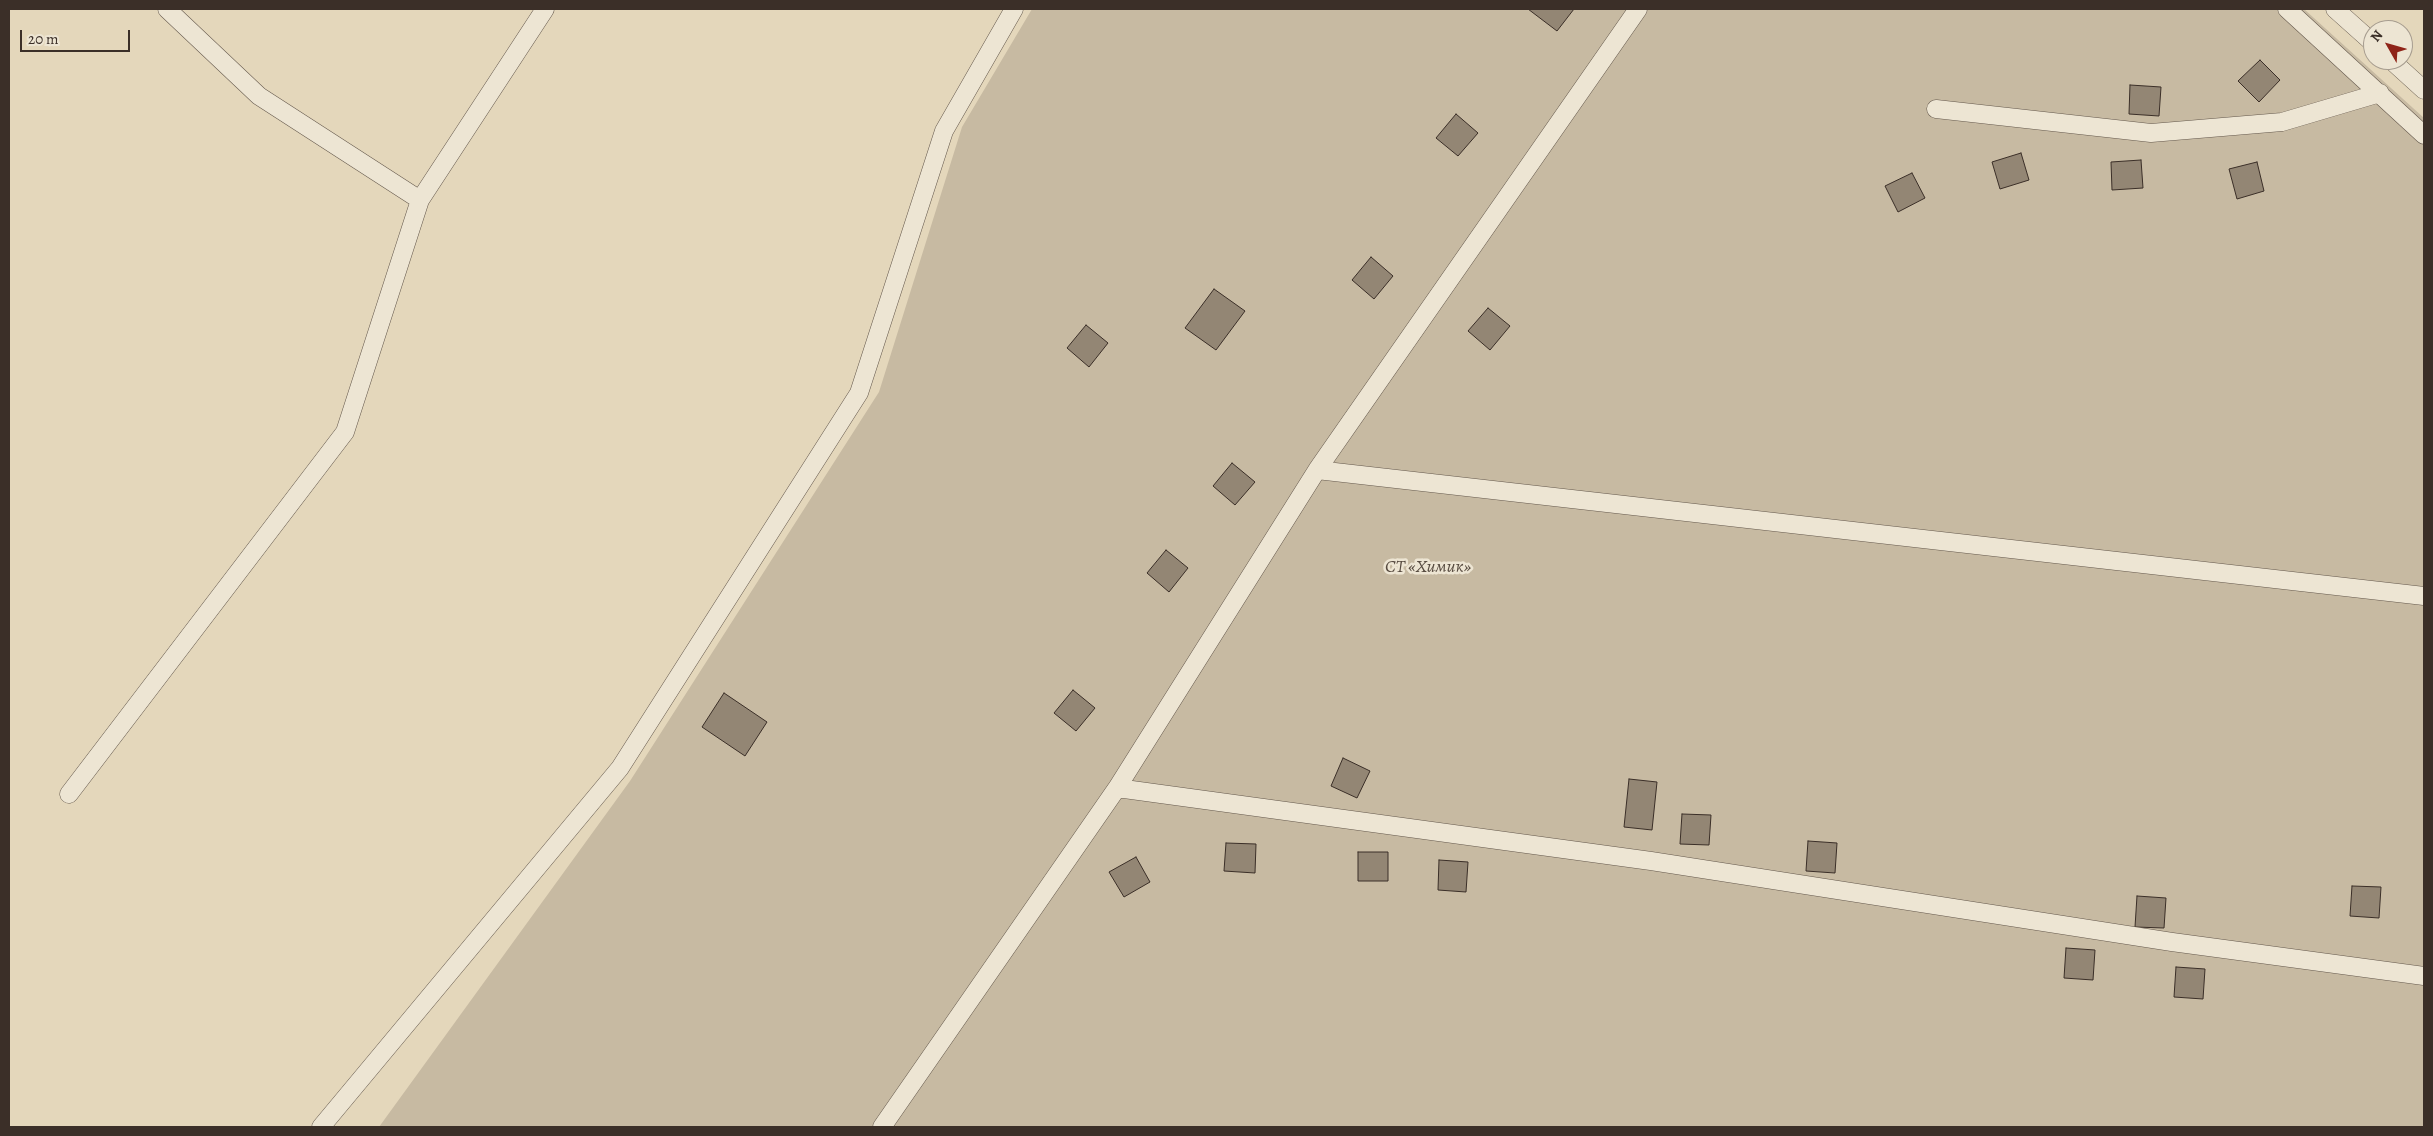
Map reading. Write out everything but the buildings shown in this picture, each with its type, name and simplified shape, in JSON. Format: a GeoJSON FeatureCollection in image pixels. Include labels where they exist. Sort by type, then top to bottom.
{"type":"FeatureCollection","features":[{"type":"Feature","properties":{"kind":"lane"},"geometry":{"type":"LineString","coordinates":[[167,9],[259,96],[420,200]]}},
{"type":"Feature","properties":{"kind":"lane"},"geometry":{"type":"LineString","coordinates":[[69,794],[344,432],[420,200],[545,9]]}},
{"type":"Feature","properties":{"kind":"lane"},"geometry":{"type":"LineString","coordinates":[[321,1127],[620,768],[858,393],[944,131],[1014,9]]}},
{"type":"Feature","properties":{"kind":"lane"},"geometry":{"type":"LineString","coordinates":[[882,1127],[1117,788],[1316,470],[1638,9]]}},
{"type":"Feature","properties":{"kind":"lane"},"geometry":{"type":"LineString","coordinates":[[2287,9],[2424,134]]}},
{"type":"Feature","properties":{"kind":"lane"},"geometry":{"type":"LineString","coordinates":[[2335,9],[2363,34]]}},
{"type":"Feature","properties":{"kind":"lane"},"geometry":{"type":"LineString","coordinates":[[2402,70],[2424,90]]}},
{"type":"Feature","properties":{"kind":"lane"},"geometry":{"type":"LineString","coordinates":[[1936,109],[2151,133],[2282,122],[2380,93]]}},
{"type":"Feature","properties":{"kind":"lane"},"geometry":{"type":"LineString","coordinates":[[1316,470],[2424,596]]}},
{"type":"Feature","properties":{"kind":"lane"},"geometry":{"type":"LineString","coordinates":[[1117,788],[1651,861],[2172,942],[2424,976]]}},
{"type":"Feature","properties":{"kind":"green space","name":"СТ «Химик»"},"geometry":{"type":"Polygon","coordinates":[[[1032,9],[2304,9],[2363,63],[2363,70],[2371,70],[2424,118],[2424,1127],[379,1127],[630,781],[879,392],[962,127],[1032,9]]]}}]}
